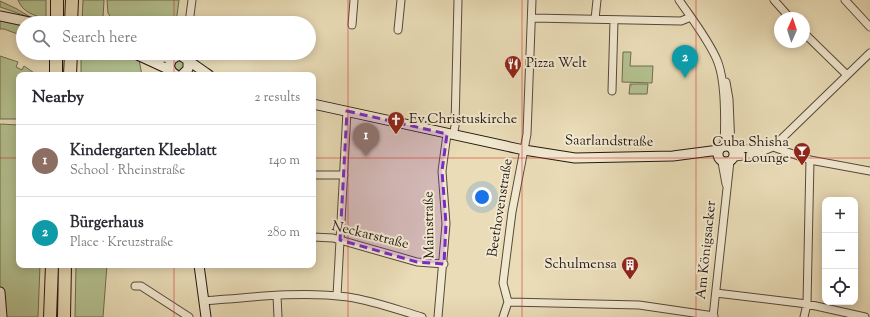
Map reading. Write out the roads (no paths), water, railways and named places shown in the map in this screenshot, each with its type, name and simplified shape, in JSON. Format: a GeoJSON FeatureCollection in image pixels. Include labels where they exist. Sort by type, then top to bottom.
{"type":"FeatureCollection","features":[{"type":"Feature","properties":{"kind":"highway"},"geometry":{"type":"LineString","coordinates":[[57,16],[58,0]]}},
{"type":"Feature","properties":{"kind":"highway"},"geometry":{"type":"LineString","coordinates":[[71,16],[72,0]]}},
{"type":"Feature","properties":{"kind":"highway"},"geometry":{"type":"LineString","coordinates":[[56,60],[56,72]]}},
{"type":"Feature","properties":{"kind":"highway"},"geometry":{"type":"LineString","coordinates":[[70,60],[70,72]]}},
{"type":"Feature","properties":{"kind":"highway"},"geometry":{"type":"LineString","coordinates":[[50,317],[52,268]]}},
{"type":"Feature","properties":{"kind":"highway"},"geometry":{"type":"LineString","coordinates":[[64,317],[65,268]]}},
{"type":"Feature","properties":{"kind":"street"},"geometry":{"type":"LineString","coordinates":[[190,16],[192,0]]}},
{"type":"Feature","properties":{"kind":"street"},"geometry":{"type":"LineString","coordinates":[[352,25],[354,0]]}},
{"type":"Feature","properties":{"kind":"street"},"geometry":{"type":"LineString","coordinates":[[398,30],[401,0]]}},
{"type":"Feature","properties":{"kind":"street","name":"Mainstraße"},"geometry":{"type":"LineString","coordinates":[[438,317],[444,264],[446,224],[442,171],[455,118],[458,0]]}},
{"type":"Feature","properties":{"kind":"street","name":"Beethovenstraße"},"geometry":{"type":"LineString","coordinates":[[503,317],[508,302],[504,283],[512,212],[526,141],[529,108],[532,0]]}},
{"type":"Feature","properties":{"kind":"street"},"geometry":{"type":"LineString","coordinates":[[595,19],[597,0]]}},
{"type":"Feature","properties":{"kind":"street","name":"Am Königsacker"},"geometry":{"type":"LineString","coordinates":[[679,0],[709,44],[726,82],[729,99],[726,154],[726,207],[713,316]]}},
{"type":"Feature","properties":{"kind":"street"},"geometry":{"type":"LineString","coordinates":[[774,0],[785,12]]}},
{"type":"Feature","properties":{"kind":"street"},"geometry":{"type":"LineString","coordinates":[[845,0],[870,27]]}},
{"type":"Feature","properties":{"kind":"street"},"geometry":{"type":"LineString","coordinates":[[0,10],[16,17]]}},
{"type":"Feature","properties":{"kind":"street"},"geometry":{"type":"LineString","coordinates":[[0,16],[16,18]]}},
{"type":"Feature","properties":{"kind":"street"},"geometry":{"type":"LineString","coordinates":[[532,18],[681,20],[691,17]]}},
{"type":"Feature","properties":{"kind":"street"},"geometry":{"type":"LineString","coordinates":[[612,91],[614,20]]}},
{"type":"Feature","properties":{"kind":"street"},"geometry":{"type":"LineString","coordinates":[[810,39],[848,75]]}},
{"type":"Feature","properties":{"kind":"street"},"geometry":{"type":"LineString","coordinates":[[726,154],[754,155],[773,146],[870,53]]}},
{"type":"Feature","properties":{"kind":"street"},"geometry":{"type":"LineString","coordinates":[[148,60],[171,72]]}},
{"type":"Feature","properties":{"kind":"street"},"geometry":{"type":"LineString","coordinates":[[172,60],[170,63],[173,72]]}},
{"type":"Feature","properties":{"kind":"street"},"geometry":{"type":"LineString","coordinates":[[186,60],[188,69],[186,72]]}},
{"type":"Feature","properties":{"kind":"street"},"geometry":{"type":"LineString","coordinates":[[189,60],[205,72]]}},
{"type":"Feature","properties":{"kind":"street","name":"Saarlandstraße"},"geometry":{"type":"LineString","coordinates":[[316,105],[524,150],[584,158],[726,154]]}},
{"type":"Feature","properties":{"kind":"street"},"geometry":{"type":"LineString","coordinates":[[337,296],[347,111]]}},
{"type":"Feature","properties":{"kind":"street"},"geometry":{"type":"LineString","coordinates":[[773,146],[810,160],[870,171]]}},
{"type":"Feature","properties":{"kind":"street"},"geometry":{"type":"LineString","coordinates":[[804,317],[806,304],[810,160]]}},
{"type":"Feature","properties":{"kind":"street"},"geometry":{"type":"LineString","coordinates":[[316,175],[344,175]]}},
{"type":"Feature","properties":{"kind":"street","name":"Neckarstraße"},"geometry":{"type":"LineString","coordinates":[[316,237],[340,240],[417,262],[444,264]]}},
{"type":"Feature","properties":{"kind":"street"},"geometry":{"type":"LineString","coordinates":[[199,268],[206,317]]}},
{"type":"Feature","properties":{"kind":"street"},"geometry":{"type":"LineString","coordinates":[[135,286],[141,286],[189,317]]}},
{"type":"Feature","properties":{"kind":"street"},"geometry":{"type":"LineString","coordinates":[[0,292],[2,317]]}},
{"type":"Feature","properties":{"kind":"street"},"geometry":{"type":"LineString","coordinates":[[716,293],[806,304],[865,317]]}},
{"type":"Feature","properties":{"kind":"street"},"geometry":{"type":"LineString","coordinates":[[205,302],[304,294],[337,296],[385,305],[421,317]]}},
{"type":"Feature","properties":{"kind":"street"},"geometry":{"type":"LineString","coordinates":[[277,296],[278,317]]}},
{"type":"Feature","properties":{"kind":"street"},"geometry":{"type":"LineString","coordinates":[[508,302],[639,305],[713,316]]}},
{"type":"Feature","properties":{"kind":"place","name":"Bürgerhaus"},"geometry":{"type":"Point","coordinates":[685,78]}},
{"type":"Feature","properties":{"kind":"place","name":"Pizza Welt"},"geometry":{"type":"Point","coordinates":[513,79]}},
{"type":"Feature","properties":{"kind":"place","name":"Ev.Christuskirche"},"geometry":{"type":"Point","coordinates":[396,135]}},
{"type":"Feature","properties":{"kind":"place","name":"Kindergarten Kleeblatt"},"geometry":{"type":"Point","coordinates":[366,156]}},
{"type":"Feature","properties":{"kind":"place","name":"Cuba Shisha Lounge"},"geometry":{"type":"Point","coordinates":[802,166]}},
{"type":"Feature","properties":{"kind":"place","name":"Schulmensa"},"geometry":{"type":"Point","coordinates":[630,280]}}]}
